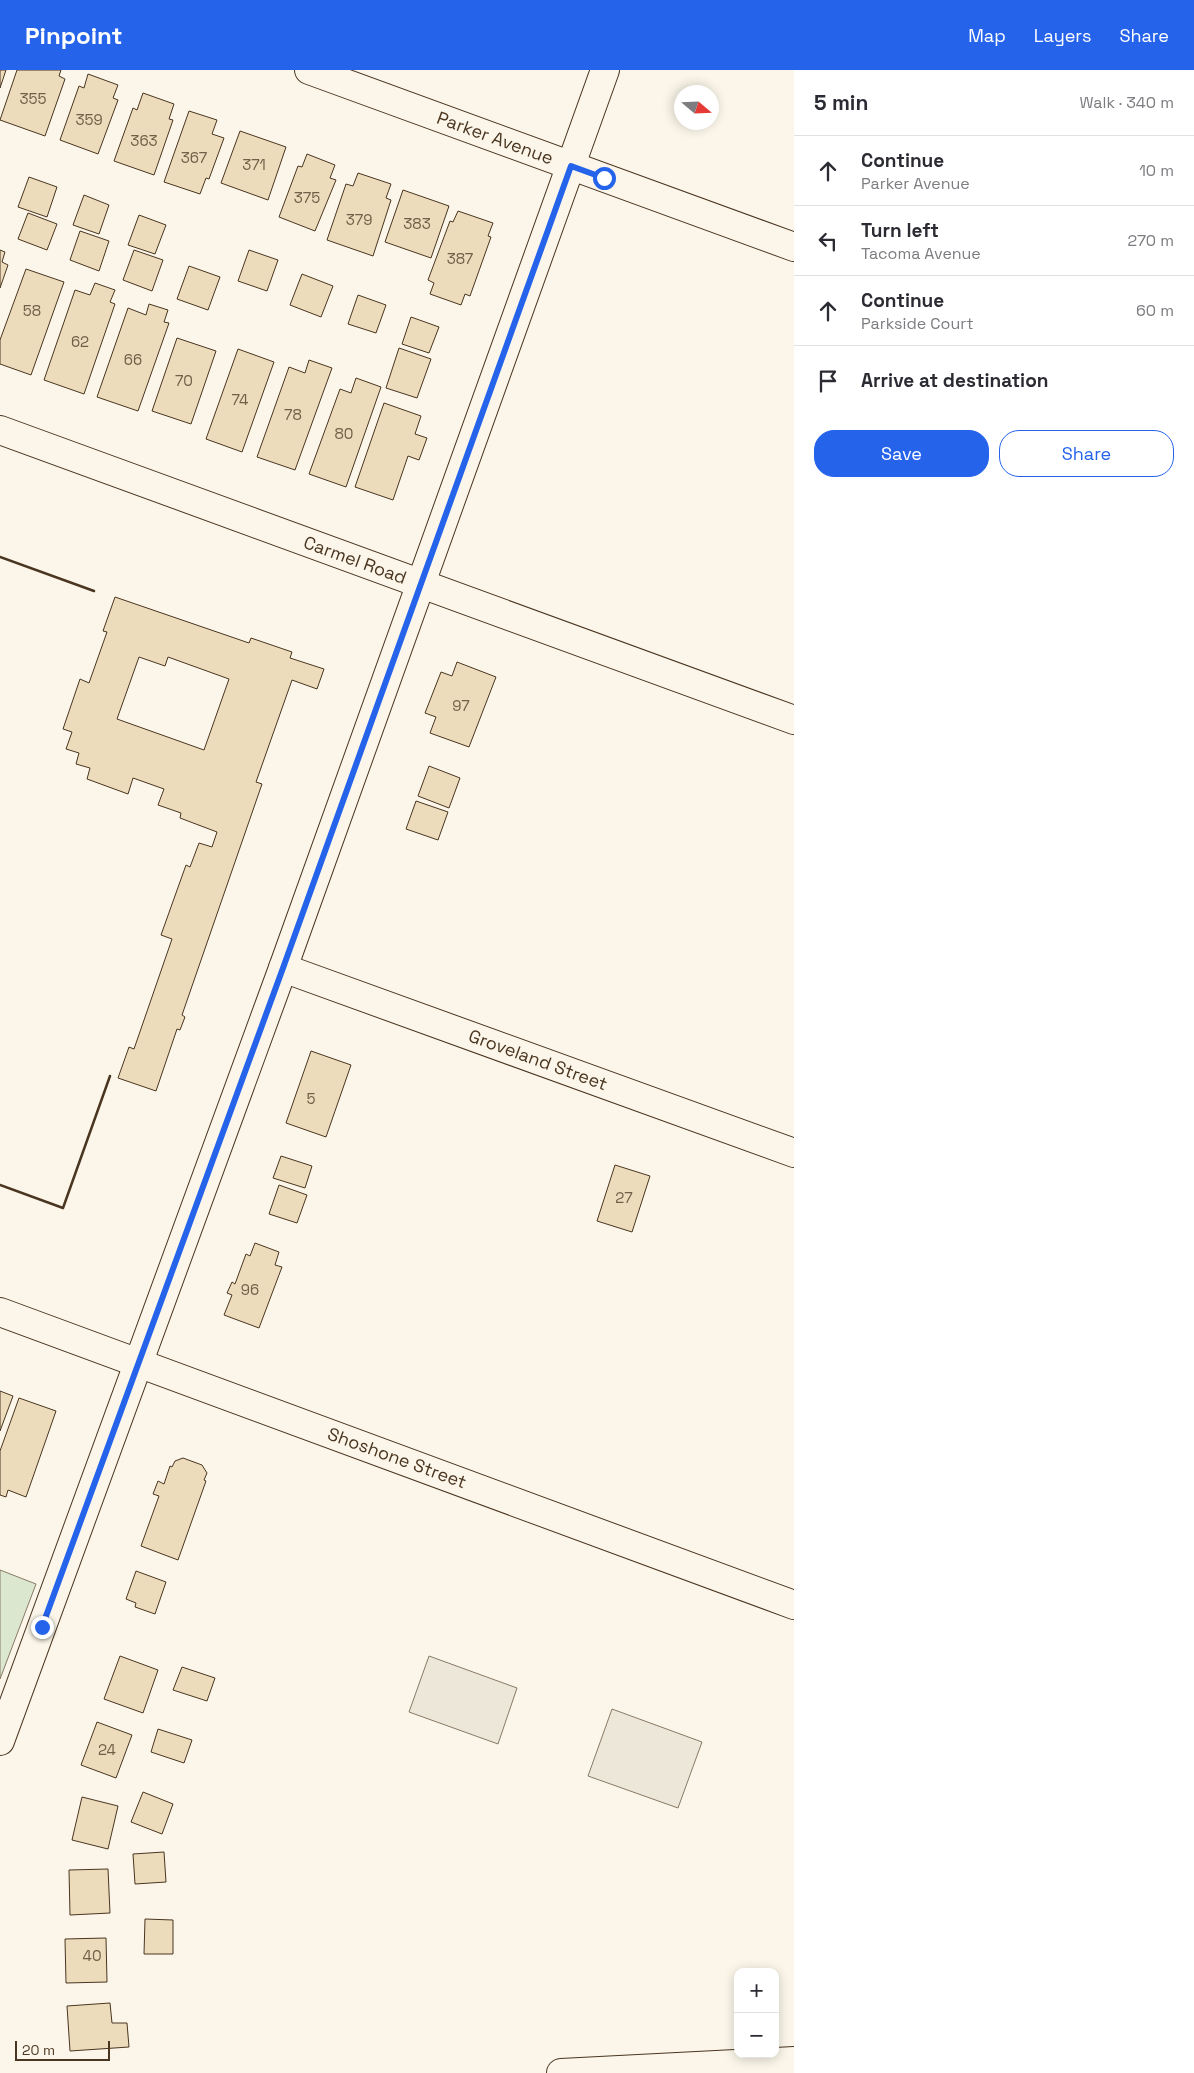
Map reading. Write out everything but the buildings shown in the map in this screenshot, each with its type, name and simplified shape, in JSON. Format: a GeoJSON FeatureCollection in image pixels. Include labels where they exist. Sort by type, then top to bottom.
{"type":"FeatureCollection","features":[{"type":"Feature","properties":{"kind":"street","name":"Parker Avenue"},"geometry":{"type":"LineString","coordinates":[[309,70],[794,247]]}},
{"type":"Feature","properties":{"kind":"street"},"geometry":{"type":"LineString","coordinates":[[0,1741],[283,968],[606,70]]}},
{"type":"Feature","properties":{"kind":"street","name":"Carmel Road"},"geometry":{"type":"LineString","coordinates":[[0,430],[794,720]]}},
{"type":"Feature","properties":{"kind":"street","name":"Groveland Street"},"geometry":{"type":"LineString","coordinates":[[283,968],[794,1153]]}},
{"type":"Feature","properties":{"kind":"street","name":"Shoshone Street"},"geometry":{"type":"LineString","coordinates":[[0,1312],[794,1605]]}},
{"type":"Feature","properties":{"kind":"street"},"geometry":{"type":"LineString","coordinates":[[561,2073],[794,2060]]}},
{"type":"Feature","properties":{"kind":"green space"},"geometry":{"type":"Polygon","coordinates":[[[0,1570],[36,1584],[0,1679],[0,1570]]]}},
{"type":"Feature","properties":{"kind":"shaded area"},"geometry":{"type":"Polygon","coordinates":[[[429,1656],[517,1688],[498,1744],[409,1712],[429,1656]]]}},
{"type":"Feature","properties":{"kind":"shaded area"},"geometry":{"type":"Polygon","coordinates":[[[612,1709],[702,1742],[678,1808],[588,1776],[612,1709]]]}},
{"type":"Feature","properties":{"kind":"wall"},"geometry":{"type":"LineString","coordinates":[[0,557],[94,591]]}},
{"type":"Feature","properties":{"kind":"wall"},"geometry":{"type":"LineString","coordinates":[[0,1185],[63,1208],[110,1076]]}},
{"type":"Feature","properties":{"kind":"route"},"geometry":{"type":"LineString","coordinates":[[42,1627],[283,968],[411,607],[571,166],[604,178]]}}]}
